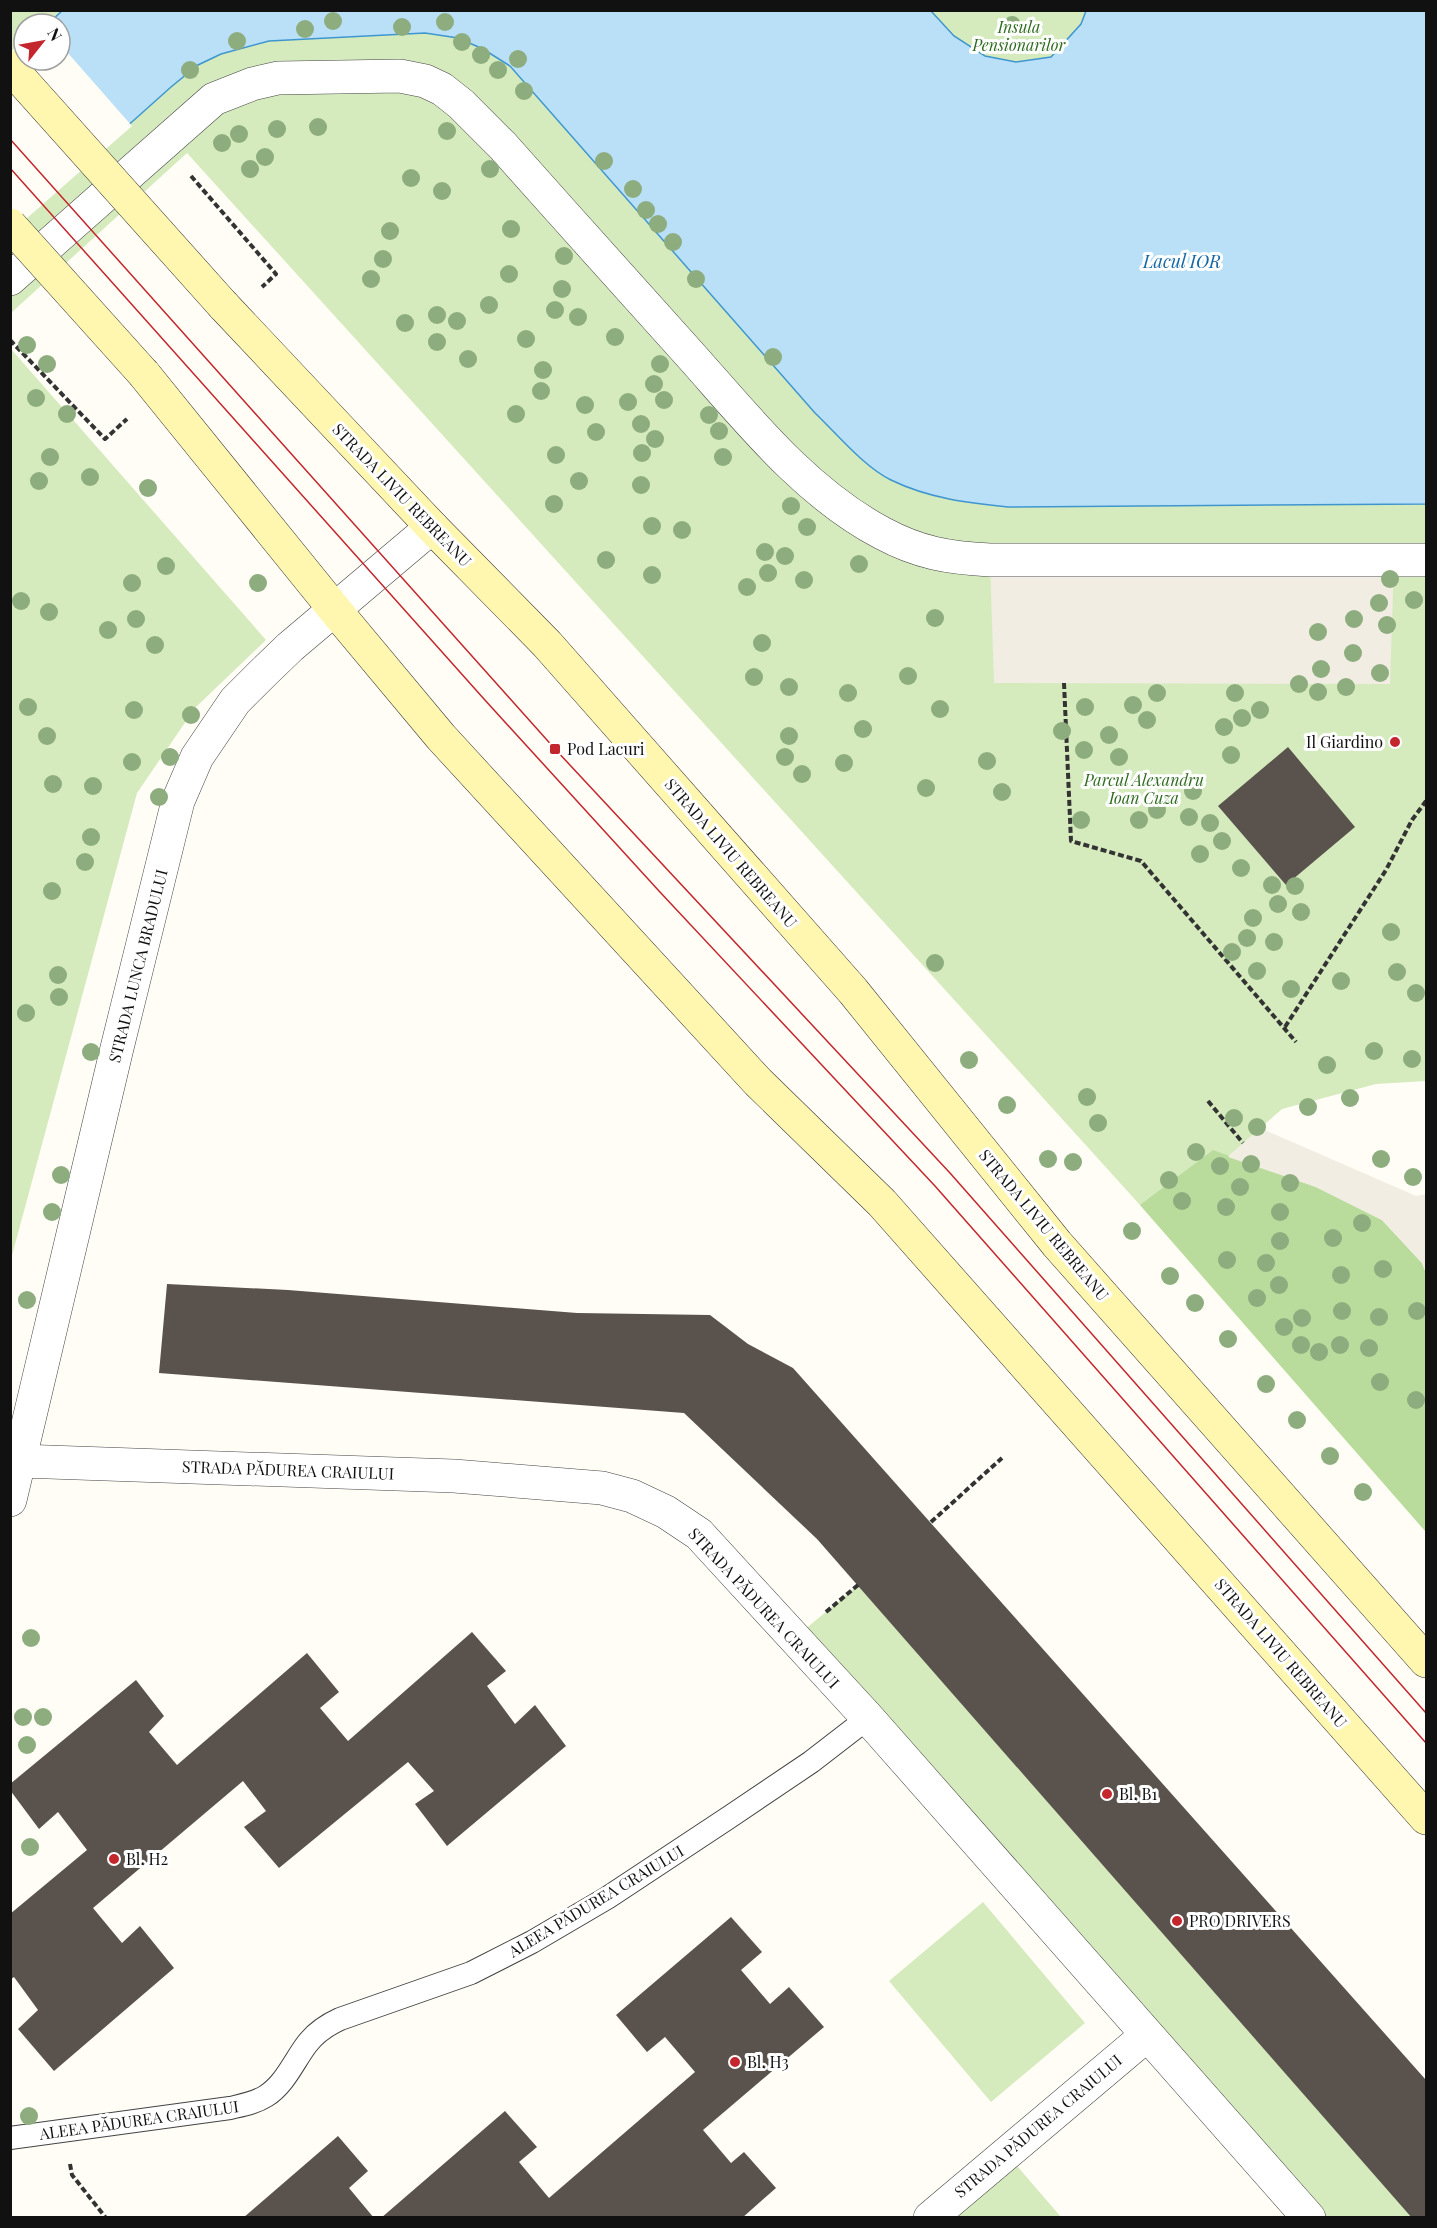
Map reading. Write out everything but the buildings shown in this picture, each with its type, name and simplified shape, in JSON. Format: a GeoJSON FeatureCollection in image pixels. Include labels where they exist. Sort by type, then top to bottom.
{"type":"FeatureCollection","features":[{"type":"Feature","properties":{"kind":"main road","name":"STRADA LIVIU REBREANU"},"geometry":{"type":"LineString","coordinates":[[10,67],[223,305],[432,527],[547,644],[837,973],[1057,1244],[1426,1661]]}},
{"type":"Feature","properties":{"kind":"main road","name":"STRADA LIVIU REBREANU"},"geometry":{"type":"LineString","coordinates":[[10,225],[144,374],[441,737],[758,1083],[882,1203],[1426,1818]]}},
{"type":"Feature","properties":{"kind":"street"},"geometry":{"type":"LineString","coordinates":[[10,279],[214,99],[252,84],[278,78],[400,76],[425,81],[442,89],[461,104],[503,146],[750,421],[814,486],[880,533],[914,548],[951,558],[1007,561],[1426,560]]}},
{"type":"Feature","properties":{"kind":"street","name":"STRADA LUNCA BRADULUI"},"geometry":{"type":"LineString","coordinates":[[10,1500],[178,801],[197,757],[236,701],[290,647],[432,527]]}},
{"type":"Feature","properties":{"kind":"street","name":"STRADA PĂDUREA CRAIULUI"},"geometry":{"type":"LineString","coordinates":[[21,1461],[454,1476],[602,1488],[632,1496],[666,1512],[699,1534],[868,1718],[1309,2217]]}},
{"type":"Feature","properties":{"kind":"street","name":"STRADA PĂDUREA CRAIULUI"},"geometry":{"type":"LineString","coordinates":[[930,2217],[1147,2035]]}},
{"type":"Feature","properties":{"kind":"lane","name":"ALEEA PĂDUREA CRAIULUI"},"geometry":{"type":"LineString","coordinates":[[10,2138],[230,2108],[254,2102],[267,2095],[283,2081],[308,2042],[322,2028],[340,2019],[471,1973],[532,1942],[607,1898],[729,1818],[811,1762],[868,1718]]}},
{"type":"Feature","properties":{"kind":"path"},"geometry":{"type":"LineString","coordinates":[[162,144],[276,274]]}},
{"type":"Feature","properties":{"kind":"path"},"geometry":{"type":"LineString","coordinates":[[10,340],[105,439]]}},
{"type":"Feature","properties":{"kind":"path"},"geometry":{"type":"LineString","coordinates":[[1064,683],[1071,841],[1141,861],[1296,1042]]}},
{"type":"Feature","properties":{"kind":"path"},"geometry":{"type":"LineString","coordinates":[[1285,1027],[1386,870],[1412,820],[1426,801]]}},
{"type":"Feature","properties":{"kind":"path"},"geometry":{"type":"LineString","coordinates":[[1208,1101],[1243,1143]]}},
{"type":"Feature","properties":{"kind":"path"},"geometry":{"type":"LineString","coordinates":[[930,1522],[1002,1458]]}},
{"type":"Feature","properties":{"kind":"path"},"geometry":{"type":"LineString","coordinates":[[64,2131],[72,2175],[106,2217]]}},
{"type":"Feature","properties":{"kind":"green space"},"geometry":{"type":"Polygon","coordinates":[[[11,11],[63,11],[12,12],[11,56],[11,11]]]}},
{"type":"Feature","properties":{"kind":"green space","name":"Insula Pensionarilor"},"geometry":{"type":"Polygon","coordinates":[[[931,11],[1086,11],[1081,24],[1051,57],[1016,63],[985,56],[954,36],[931,11]]]}},
{"type":"Feature","properties":{"kind":"green space","name":"Parcul Alexandru Ioan Cuza"},"geometry":{"type":"Polygon","coordinates":[[[425,33],[458,38],[483,49],[510,66],[815,413],[861,459],[891,480],[934,495],[1008,507],[1426,504],[1426,1081],[1376,1084],[1282,1109],[1179,1200],[1426,1532],[1140,1205],[187,153],[11,313],[11,230],[198,65],[221,54],[269,41],[425,33]]]}},
{"type":"Feature","properties":{"kind":"green space"},"geometry":{"type":"Polygon","coordinates":[[[11,349],[266,640],[195,708],[137,793],[11,1259],[11,349]]]}},
{"type":"Feature","properties":{"kind":"green space"},"geometry":{"type":"Polygon","coordinates":[[[1213,1150],[1316,1187],[1382,1220],[1422,1263],[1426,1273],[1426,1532],[1140,1205],[1213,1150]]]}},
{"type":"Feature","properties":{"kind":"green space"},"geometry":{"type":"Polygon","coordinates":[[[858,1585],[1412,2217],[1323,2217],[803,1631],[858,1585]]]}},
{"type":"Feature","properties":{"kind":"green space"},"geometry":{"type":"Polygon","coordinates":[[[983,1902],[1085,2023],[991,2102],[889,1981],[983,1902]]]}},
{"type":"Feature","properties":{"kind":"green space"},"geometry":{"type":"Polygon","coordinates":[[[1006,2153],[1061,2217],[930,2218],[1006,2153]]]}},
{"type":"Feature","properties":{"kind":"shaded area"},"geometry":{"type":"Polygon","coordinates":[[[990,561],[1394,561],[1390,684],[994,683],[990,561]]]}},
{"type":"Feature","properties":{"kind":"shaded area"},"geometry":{"type":"Polygon","coordinates":[[[1260,1128],[1416,1196],[1426,1194],[1426,1273],[1422,1263],[1382,1220],[1316,1187],[1228,1157],[1260,1128]]]}},
{"type":"Feature","properties":{"kind":"water","name":"Lacul IOR"},"geometry":{"type":"Polygon","coordinates":[[[63,10],[931,11],[954,36],[985,56],[1016,62],[1051,57],[1081,24],[1086,11],[1426,11],[1426,504],[1008,507],[933,495],[891,480],[861,459],[815,413],[510,66],[483,49],[458,38],[425,33],[269,41],[221,54],[198,65],[171,87],[11,230],[23,72],[72,72],[72,12],[61,12],[63,10]]]}},
{"type":"Feature","properties":{"kind":"pier"},"geometry":{"type":"Polygon","coordinates":[[[12,51],[12,72],[72,72],[72,58],[132,126],[10,233],[10,52],[12,51]]]}},
{"type":"Feature","properties":{"kind":"tram line"},"geometry":{"type":"LineString","coordinates":[[10,139],[555,749],[950,1173],[1426,1713]]}},
{"type":"Feature","properties":{"kind":"tram line"},"geometry":{"type":"LineString","coordinates":[[10,168],[484,699],[659,891],[935,1186],[1426,1743]]}},
{"type":"Feature","properties":{"kind":"place","name":"Il Giardino"},"geometry":{"type":"Point","coordinates":[1395,742]}},
{"type":"Feature","properties":{"kind":"place","name":"Pod Lacuri"},"geometry":{"type":"Point","coordinates":[555,749]}},
{"type":"Feature","properties":{"kind":"place","name":"Bl. B1"},"geometry":{"type":"Point","coordinates":[1107,1794]}},
{"type":"Feature","properties":{"kind":"place","name":"Bl. H2"},"geometry":{"type":"Point","coordinates":[114,1859]}},
{"type":"Feature","properties":{"kind":"place","name":"PRO DRIVERS"},"geometry":{"type":"Point","coordinates":[1177,1921]}},
{"type":"Feature","properties":{"kind":"place","name":"Bl. H3"},"geometry":{"type":"Point","coordinates":[735,2062]}}]}
